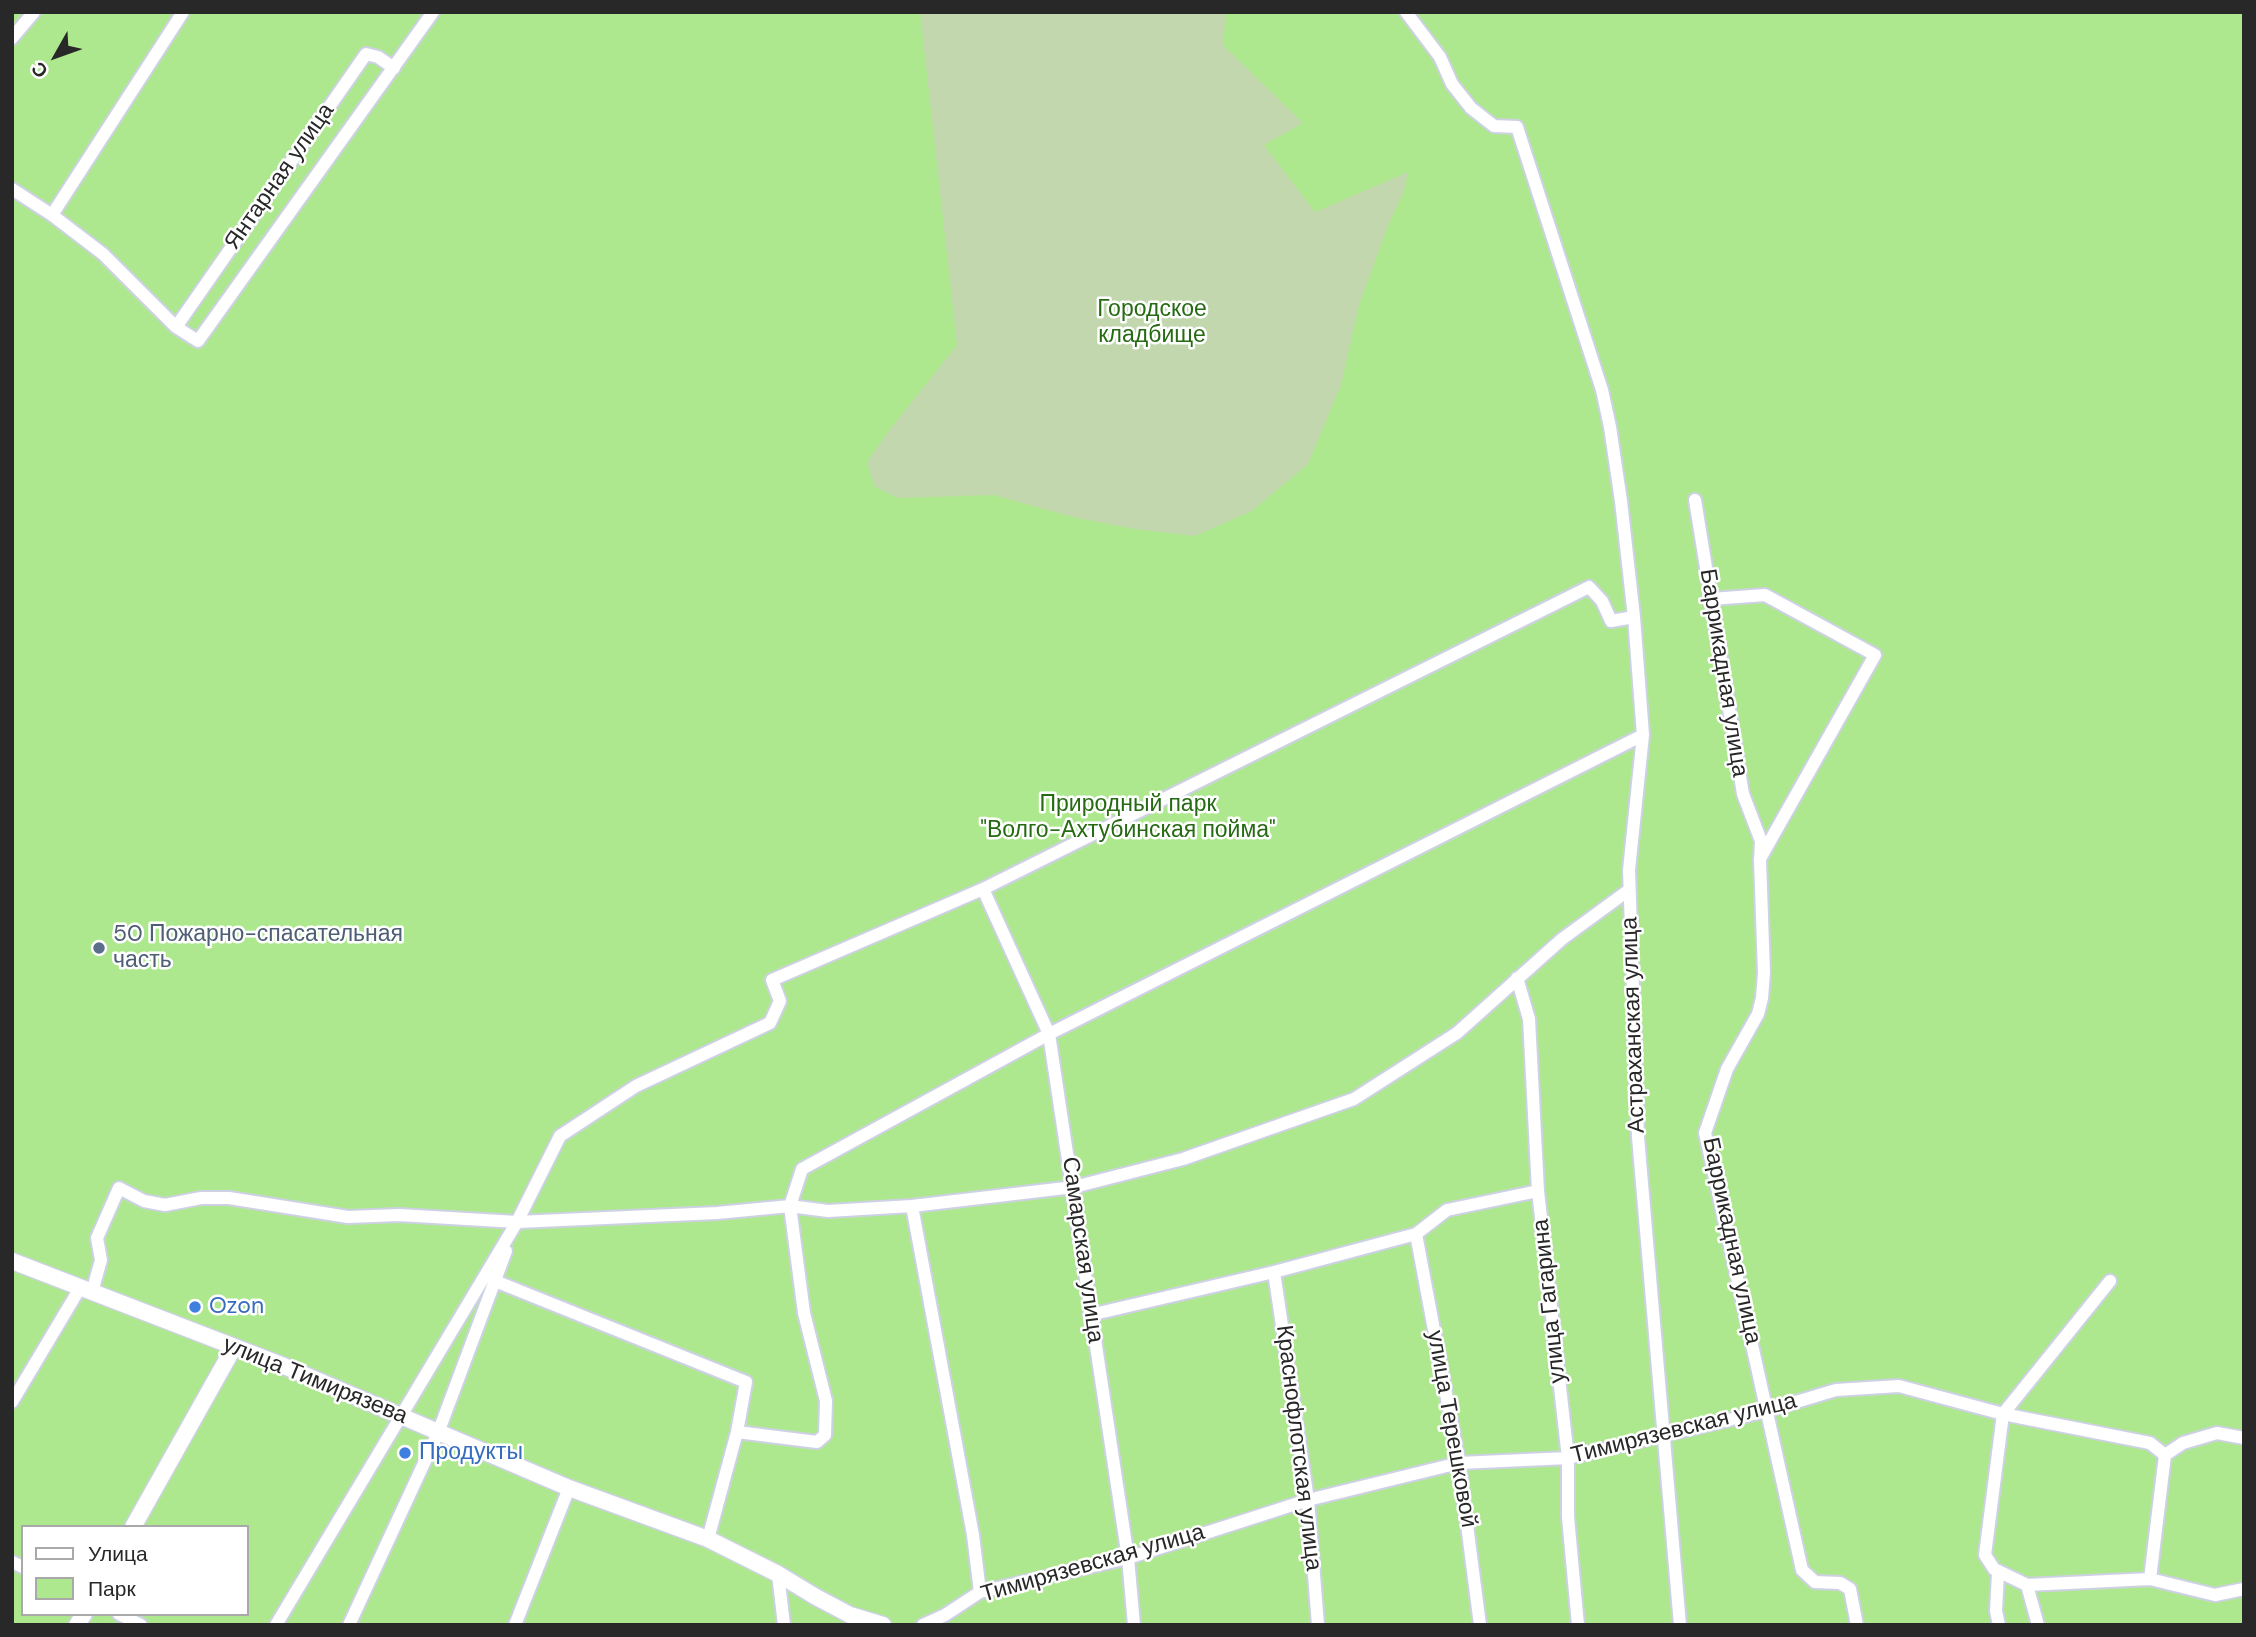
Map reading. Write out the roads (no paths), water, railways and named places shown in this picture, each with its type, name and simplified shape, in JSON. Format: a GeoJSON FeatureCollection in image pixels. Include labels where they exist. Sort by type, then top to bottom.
{"type":"FeatureCollection","features":[{"type":"Feature","properties":{"kind":"street"},"geometry":{"type":"LineString","coordinates":[[12,38],[34,12]]}},
{"type":"Feature","properties":{"kind":"street"},"geometry":{"type":"LineString","coordinates":[[52,215],[184,12]]}},
{"type":"Feature","properties":{"kind":"street"},"geometry":{"type":"LineString","coordinates":[[12,189],[103,254],[176,327],[198,341],[433,12]]}},
{"type":"Feature","properties":{"kind":"street","name":"Астраханская улица"},"geometry":{"type":"LineString","coordinates":[[1406,12],[1440,57],[1452,84],[1471,108],[1494,125],[1517,127],[1602,390],[1610,427],[1634,617],[1643,735],[1629,870],[1638,1137],[1680,1625]]}},
{"type":"Feature","properties":{"kind":"street","name":"Янтарная улица"},"geometry":{"type":"LineString","coordinates":[[176,327],[366,54],[378,57],[394,68]]}},
{"type":"Feature","properties":{"kind":"street","name":"Баррикадная улица"},"geometry":{"type":"LineString","coordinates":[[1695,500],[1743,794],[1761,841],[1764,973],[1758,1014],[1727,1069],[1706,1133],[1802,1570],[1815,1582],[1840,1583],[1850,1589],[1857,1625]]}},
{"type":"Feature","properties":{"kind":"street"},"geometry":{"type":"LineString","coordinates":[[276,1625],[517,1222],[560,1136],[636,1086],[770,1023],[780,1001],[772,980],[983,889],[1590,587],[1602,601],[1611,621],[1634,617]]}},
{"type":"Feature","properties":{"kind":"street"},"geometry":{"type":"LineString","coordinates":[[1711,599],[1765,595],[1875,655],[1760,860]]}},
{"type":"Feature","properties":{"kind":"street"},"geometry":{"type":"LineString","coordinates":[[737,1432],[817,1442],[825,1435],[826,1401],[804,1313],[790,1206],[802,1169],[1049,1034],[1643,735]]}},
{"type":"Feature","properties":{"kind":"street","name":"Самарская улица"},"geometry":{"type":"LineString","coordinates":[[983,889],[1049,1034],[1128,1558],[1134,1625]]}},
{"type":"Feature","properties":{"kind":"street"},"geometry":{"type":"LineString","coordinates":[[12,1402],[86,1290],[101,1260],[97,1238],[118,1188],[144,1201],[165,1205],[229,1198],[348,1217],[399,1215],[517,1222],[717,1213],[790,1206],[828,1211],[912,1206],[1074,1187],[1183,1159],[1354,1099],[1457,1032],[1562,940],[1629,890]]}},
{"type":"Feature","properties":{"kind":"street","name":"улица Гагарина"},"geometry":{"type":"LineString","coordinates":[[1517,978],[1529,1019],[1538,1191],[1568,1458],[1568,1517],[1578,1625]]}},
{"type":"Feature","properties":{"kind":"street"},"geometry":{"type":"LineString","coordinates":[[1090,1315],[1274,1272],[1416,1234],[1447,1210],[1538,1191]]}},
{"type":"Feature","properties":{"kind":"street"},"geometry":{"type":"LineString","coordinates":[[912,1206],[973,1535],[980,1592]]}},
{"type":"Feature","properties":{"kind":"street"},"geometry":{"type":"LineString","coordinates":[[349,1625],[438,1433],[517,1222]]}},
{"type":"Feature","properties":{"kind":"street","name":"улица Терешковой"},"geometry":{"type":"LineString","coordinates":[[1416,1234],[1459,1463],[1480,1625]]}},
{"type":"Feature","properties":{"kind":"street","name":"улица Тимирязева"},"geometry":{"type":"LineString","coordinates":[[12,1261],[234,1347],[569,1488],[708,1539],[778,1574],[850,1615],[883,1625]]}},
{"type":"Feature","properties":{"kind":"street","name":"Краснофлотская улица"},"geometry":{"type":"LineString","coordinates":[[1274,1272],[1308,1500],[1318,1625]]}},
{"type":"Feature","properties":{"kind":"street"},"geometry":{"type":"LineString","coordinates":[[495,1281],[746,1382],[737,1432],[708,1539]]}},
{"type":"Feature","properties":{"kind":"street"},"geometry":{"type":"LineString","coordinates":[[2110,1281],[2003,1413],[1985,1555],[1993,1570],[2027,1585],[2150,1579],[2216,1595],[2244,1589]]}},
{"type":"Feature","properties":{"kind":"street"},"geometry":{"type":"LineString","coordinates":[[134,1525],[234,1347]]}},
{"type":"Feature","properties":{"kind":"street","name":"Тимирязевская улица"},"geometry":{"type":"LineString","coordinates":[[923,1625],[945,1615],[980,1592],[1128,1558],[1308,1500],[1459,1463],[1568,1458],[1766,1411],[1836,1390],[1899,1386],[2003,1413],[2150,1443],[2165,1455]]}},
{"type":"Feature","properties":{"kind":"street"},"geometry":{"type":"LineString","coordinates":[[2150,1579],[2165,1455],[2183,1443],[2217,1433],[2244,1438]]}},
{"type":"Feature","properties":{"kind":"street"},"geometry":{"type":"LineString","coordinates":[[518,1624],[569,1488]]}},
{"type":"Feature","properties":{"kind":"street"},"geometry":{"type":"LineString","coordinates":[[1998,1573],[1996,1611],[1999,1625]]}},
{"type":"Feature","properties":{"kind":"street"},"geometry":{"type":"LineString","coordinates":[[778,1574],[784,1625]]}},
{"type":"Feature","properties":{"kind":"street"},"geometry":{"type":"LineString","coordinates":[[2027,1585],[2038,1625]]}},
{"type":"Feature","properties":{"kind":"street"},"geometry":{"type":"LineString","coordinates":[[123,1616],[141,1625]]}},
{"type":"Feature","properties":{"kind":"place","name":"50 Пожарно-спасательная часть"},"geometry":{"type":"Point","coordinates":[99,948]}},
{"type":"Feature","properties":{"kind":"place","name":"Ozon"},"geometry":{"type":"Point","coordinates":[195,1307]}},
{"type":"Feature","properties":{"kind":"place","name":"Продукты"},"geometry":{"type":"Point","coordinates":[405,1453]}},
{"type":"Feature","properties":{"kind":"park label","name":"Городское кладбище"},"geometry":{"type":"Point","coordinates":[1152,323]}},
{"type":"Feature","properties":{"kind":"park label","name":"Природный парк \"Волго-Ахтубинская пойма\""},"geometry":{"type":"Point","coordinates":[1128,818]}}]}
